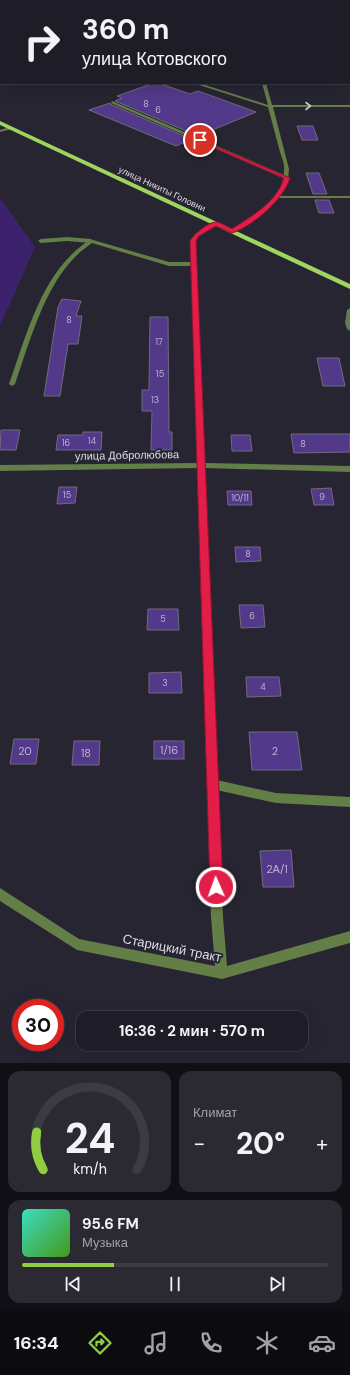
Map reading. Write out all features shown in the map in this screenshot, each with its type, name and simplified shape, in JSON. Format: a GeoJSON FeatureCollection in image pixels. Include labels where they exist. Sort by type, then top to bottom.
{"type":"FeatureCollection","features":[{"type":"Feature","properties":{"kind":"main road","name":"улица Никиты Головни"},"geometry":{"type":"LineString","coordinates":[[0,123],[350,287]]}},
{"type":"Feature","properties":{"kind":"street"},"geometry":{"type":"LineString","coordinates":[[198,84],[269,106],[350,106]]}},
{"type":"Feature","properties":{"kind":"street"},"geometry":{"type":"LineString","coordinates":[[232,231],[257,215],[278,196],[285,187],[287,178],[287,169],[264,84]]}},
{"type":"Feature","properties":{"kind":"street"},"geometry":{"type":"LineString","coordinates":[[112,102],[287,178]]}},
{"type":"Feature","properties":{"kind":"street"},"geometry":{"type":"LineString","coordinates":[[0,131],[10,128]]}},
{"type":"Feature","properties":{"kind":"street"},"geometry":{"type":"LineString","coordinates":[[278,196],[350,197]]}},
{"type":"Feature","properties":{"kind":"street"},"geometry":{"type":"LineString","coordinates":[[216,224],[196,235],[193,241],[193,264],[217,917],[222,973]]}},
{"type":"Feature","properties":{"kind":"street"},"geometry":{"type":"LineString","coordinates":[[41,241],[67,239],[90,241],[169,264],[193,264]]}},
{"type":"Feature","properties":{"kind":"street"},"geometry":{"type":"LineString","coordinates":[[12,384],[47,293],[76,251],[90,241]]}},
{"type":"Feature","properties":{"kind":"street"},"geometry":{"type":"LineString","coordinates":[[350,310],[348,323],[350,329]]}},
{"type":"Feature","properties":{"kind":"street","name":"улица Добролюбова"},"geometry":{"type":"LineString","coordinates":[[0,468],[201,465],[350,469]]}},
{"type":"Feature","properties":{"kind":"street"},"geometry":{"type":"LineString","coordinates":[[212,784],[276,798],[350,802]]}},
{"type":"Feature","properties":{"kind":"street","name":"Старицкий тракт"},"geometry":{"type":"LineString","coordinates":[[0,894],[76,944],[222,973],[350,937]]}},
{"type":"Feature","properties":{"kind":"shaded area"},"geometry":{"type":"Polygon","coordinates":[[[0,198],[35,247],[0,326],[0,198]]]}},
{"type":"Feature","properties":{"kind":"building"},"geometry":{"type":"Polygon","coordinates":[[[151,84],[161,84],[190,94],[198,91],[256,112],[198,136],[115,101],[122,98],[117,96],[151,84]]]}},
{"type":"Feature","properties":{"kind":"building"},"geometry":{"type":"Polygon","coordinates":[[[110,103],[191,139],[176,146],[89,110],[110,103]]]}},
{"type":"Feature","properties":{"kind":"building"},"geometry":{"type":"Polygon","coordinates":[[[297,126],[313,126],[318,140],[302,140],[297,126]]]}},
{"type":"Feature","properties":{"kind":"building"},"geometry":{"type":"Polygon","coordinates":[[[306,173],[319,173],[327,194],[313,194],[306,173]]]}},
{"type":"Feature","properties":{"kind":"building"},"geometry":{"type":"Polygon","coordinates":[[[315,200],[329,200],[334,213],[319,213],[315,200]]]}},
{"type":"Feature","properties":{"kind":"building"},"geometry":{"type":"Polygon","coordinates":[[[62,299],[81,301],[76,316],[82,316],[78,344],[68,344],[60,396],[44,396],[58,307],[62,299]]]}},
{"type":"Feature","properties":{"kind":"building"},"geometry":{"type":"Polygon","coordinates":[[[150,317],[168,317],[169,432],[172,432],[172,450],[151,450],[152,411],[142,411],[142,390],[149,390],[150,317]]]}},
{"type":"Feature","properties":{"kind":"building"},"geometry":{"type":"Polygon","coordinates":[[[317,358],[339,358],[345,386],[323,386],[317,358]]]}},
{"type":"Feature","properties":{"kind":"building"},"geometry":{"type":"Polygon","coordinates":[[[1,430],[20,430],[16,450],[0,450],[1,430]]]}},
{"type":"Feature","properties":{"kind":"building"},"geometry":{"type":"Polygon","coordinates":[[[83,432],[102,432],[101,450],[56,450],[58,435],[83,435],[83,432]]]}},
{"type":"Feature","properties":{"kind":"building"},"geometry":{"type":"Polygon","coordinates":[[[291,434],[350,434],[350,452],[294,453],[291,434]]]}},
{"type":"Feature","properties":{"kind":"building"},"geometry":{"type":"Polygon","coordinates":[[[231,435],[250,435],[252,451],[232,451],[231,435]]]}},
{"type":"Feature","properties":{"kind":"building"},"geometry":{"type":"Polygon","coordinates":[[[59,487],[77,487],[75,503],[57,504],[59,487]]]}},
{"type":"Feature","properties":{"kind":"building"},"geometry":{"type":"Polygon","coordinates":[[[331,488],[334,505],[314,505],[311,489],[331,488]]]}},
{"type":"Feature","properties":{"kind":"building"},"geometry":{"type":"Polygon","coordinates":[[[227,491],[251,491],[252,505],[228,505],[227,491]]]}},
{"type":"Feature","properties":{"kind":"building"},"geometry":{"type":"Polygon","coordinates":[[[235,547],[260,547],[261,561],[236,562],[235,547]]]}},
{"type":"Feature","properties":{"kind":"building"},"geometry":{"type":"Polygon","coordinates":[[[239,605],[263,605],[265,627],[241,628],[239,605]]]}},
{"type":"Feature","properties":{"kind":"building"},"geometry":{"type":"Polygon","coordinates":[[[148,609],[178,609],[179,630],[147,630],[148,609]]]}},
{"type":"Feature","properties":{"kind":"building"},"geometry":{"type":"Polygon","coordinates":[[[181,672],[182,693],[149,693],[149,673],[181,672]]]}},
{"type":"Feature","properties":{"kind":"building"},"geometry":{"type":"Polygon","coordinates":[[[246,677],[279,677],[281,696],[247,697],[246,677]]]}},
{"type":"Feature","properties":{"kind":"building"},"geometry":{"type":"Polygon","coordinates":[[[249,732],[297,732],[302,770],[252,770],[249,732]]]}},
{"type":"Feature","properties":{"kind":"building"},"geometry":{"type":"Polygon","coordinates":[[[14,739],[39,739],[36,764],[10,764],[14,739]]]}},
{"type":"Feature","properties":{"kind":"building"},"geometry":{"type":"Polygon","coordinates":[[[74,741],[100,741],[99,765],[72,765],[74,741]]]}},
{"type":"Feature","properties":{"kind":"building"},"geometry":{"type":"Polygon","coordinates":[[[154,741],[184,741],[184,759],[154,759],[154,741]]]}},
{"type":"Feature","properties":{"kind":"building"},"geometry":{"type":"Polygon","coordinates":[[[291,850],[294,887],[263,887],[260,851],[291,850]]]}},
{"type":"Feature","properties":{"kind":"route"},"geometry":{"type":"LineString","coordinates":[[200,140],[287,178],[285,187],[278,196],[257,215],[232,231],[216,224],[196,235],[193,241],[216,887]]}}]}
